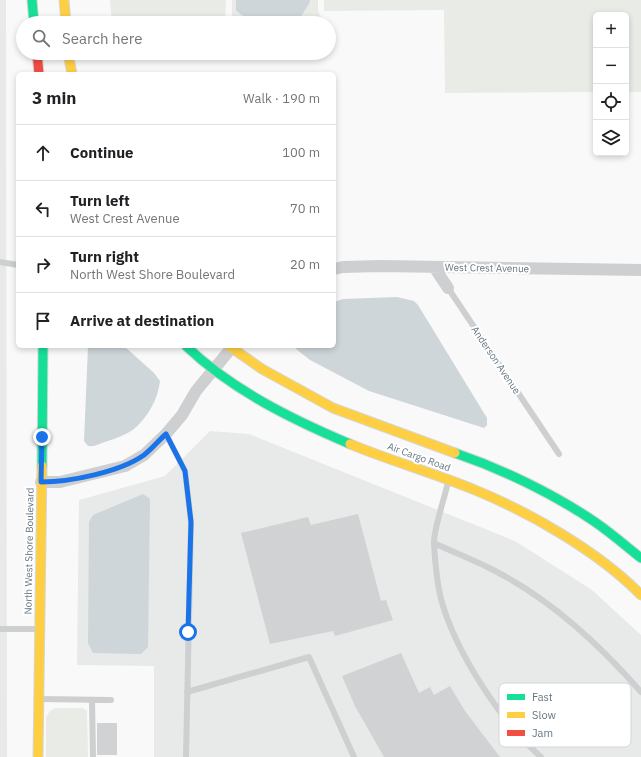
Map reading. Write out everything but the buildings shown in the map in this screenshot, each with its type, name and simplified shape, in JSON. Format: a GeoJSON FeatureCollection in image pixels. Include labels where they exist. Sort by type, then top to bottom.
{"type":"FeatureCollection","features":[{"type":"Feature","properties":{"kind":"street"},"geometry":{"type":"LineString","coordinates":[[32,0],[33,16]]}},
{"type":"Feature","properties":{"kind":"street"},"geometry":{"type":"LineString","coordinates":[[64,0],[65,16]]}},
{"type":"Feature","properties":{"kind":"street"},"geometry":{"type":"LineString","coordinates":[[38,60],[39,72]]}},
{"type":"Feature","properties":{"kind":"street"},"geometry":{"type":"LineString","coordinates":[[69,60],[72,72]]}},
{"type":"Feature","properties":{"kind":"street","name":"West Crest Avenue"},"geometry":{"type":"LineString","coordinates":[[336,269],[343,267],[434,267],[641,270]]}},
{"type":"Feature","properties":{"kind":"street","name":"Anderson Avenue"},"geometry":{"type":"LineString","coordinates":[[434,267],[448,288]]}},
{"type":"Feature","properties":{"kind":"street","name":"North West Shore Boulevard"},"geometry":{"type":"LineString","coordinates":[[38,757],[43,348]]}},
{"type":"Feature","properties":{"kind":"street","name":"Air Cargo Road"},"geometry":{"type":"LineString","coordinates":[[188,348],[213,370],[278,412],[304,425],[339,440],[449,480],[516,509],[554,530],[600,561],[641,594]]}},
{"type":"Feature","properties":{"kind":"street"},"geometry":{"type":"LineString","coordinates":[[41,482],[60,482],[125,466],[144,455],[166,434],[182,415],[196,391],[230,348]]}},
{"type":"Feature","properties":{"kind":"street","name":"Air Cargo Road"},"geometry":{"type":"LineString","coordinates":[[232,348],[262,369],[333,408],[489,465],[525,482],[595,522],[641,558]]}},
{"type":"Feature","properties":{"kind":"lane"},"geometry":{"type":"LineString","coordinates":[[0,262],[16,265]]}},
{"type":"Feature","properties":{"kind":"lane","name":"Anderson Avenue"},"geometry":{"type":"LineString","coordinates":[[448,288],[559,454]]}},
{"type":"Feature","properties":{"kind":"lane"},"geometry":{"type":"LineString","coordinates":[[166,434],[185,471],[191,522],[186,757]]}},
{"type":"Feature","properties":{"kind":"lane"},"geometry":{"type":"LineString","coordinates":[[449,480],[434,543],[442,599],[455,634],[475,674],[499,710]]}},
{"type":"Feature","properties":{"kind":"lane"},"geometry":{"type":"LineString","coordinates":[[434,543],[498,572],[538,597],[567,618],[619,666],[641,692]]}},
{"type":"Feature","properties":{"kind":"lane"},"geometry":{"type":"LineString","coordinates":[[0,629],[40,628]]}},
{"type":"Feature","properties":{"kind":"lane"},"geometry":{"type":"LineString","coordinates":[[187,692],[309,657],[354,757]]}},
{"type":"Feature","properties":{"kind":"lane"},"geometry":{"type":"LineString","coordinates":[[39,699],[111,700]]}},
{"type":"Feature","properties":{"kind":"lane"},"geometry":{"type":"LineString","coordinates":[[92,700],[93,757]]}},
{"type":"Feature","properties":{"kind":"lane"},"geometry":{"type":"LineString","coordinates":[[532,747],[541,757]]}},
{"type":"Feature","properties":{"kind":"shaded area"},"geometry":{"type":"Polygon","coordinates":[[[0,0],[6,0],[7,757],[0,757],[0,0]]]}},
{"type":"Feature","properties":{"kind":"shaded area"},"geometry":{"type":"Polygon","coordinates":[[[110,0],[226,0],[225,16],[111,16],[110,0]]]}},
{"type":"Feature","properties":{"kind":"shaded area"},"geometry":{"type":"Polygon","coordinates":[[[232,0],[236,0],[236,11],[243,16],[232,16],[232,0]]]}},
{"type":"Feature","properties":{"kind":"shaded area"},"geometry":{"type":"Polygon","coordinates":[[[236,0],[310,0],[301,16],[243,16],[236,11],[236,0]]]}},
{"type":"Feature","properties":{"kind":"shaded area"},"geometry":{"type":"Polygon","coordinates":[[[310,0],[318,0],[318,11],[320,16],[301,16],[310,0]]]}},
{"type":"Feature","properties":{"kind":"shaded area"},"geometry":{"type":"Polygon","coordinates":[[[324,0],[641,0],[641,92],[629,92],[629,12],[593,12],[593,92],[445,93],[444,10],[324,11],[324,0]]]}},
{"type":"Feature","properties":{"kind":"shaded area"},"geometry":{"type":"Polygon","coordinates":[[[397,297],[414,301],[418,305],[487,418],[487,425],[484,428],[369,391],[310,360],[296,349],[336,348],[336,301],[343,299],[397,297]]]}},
{"type":"Feature","properties":{"kind":"shaded area"},"geometry":{"type":"Polygon","coordinates":[[[88,348],[126,348],[154,373],[160,381],[155,401],[144,419],[134,429],[115,439],[94,446],[88,446],[84,441],[88,348]]]}},
{"type":"Feature","properties":{"kind":"shaded area"},"geometry":{"type":"Polygon","coordinates":[[[210,431],[249,434],[515,541],[592,590],[641,635],[641,757],[154,757],[154,666],[77,665],[79,500],[165,476],[210,431]]]}},
{"type":"Feature","properties":{"kind":"shaded area"},"geometry":{"type":"Polygon","coordinates":[[[143,494],[150,499],[148,647],[141,654],[93,653],[88,643],[89,522],[93,515],[143,494]]]}},
{"type":"Feature","properties":{"kind":"shaded area"},"geometry":{"type":"Polygon","coordinates":[[[55,708],[83,708],[87,711],[88,757],[46,757],[46,717],[50,711],[55,708]]]}},
{"type":"Feature","properties":{"kind":"traffic: fast"},"geometry":{"type":"LineString","coordinates":[[32,0],[33,16]]}},
{"type":"Feature","properties":{"kind":"traffic: fast"},"geometry":{"type":"LineString","coordinates":[[42,466],[43,348]]}},
{"type":"Feature","properties":{"kind":"traffic: fast"},"geometry":{"type":"LineString","coordinates":[[188,348],[223,376],[263,402],[284,414],[350,444]]}},
{"type":"Feature","properties":{"kind":"traffic: fast"},"geometry":{"type":"LineString","coordinates":[[455,453],[509,474],[545,492],[601,526],[641,558]]}},
{"type":"Feature","properties":{"kind":"traffic: slow"},"geometry":{"type":"LineString","coordinates":[[64,0],[65,16]]}},
{"type":"Feature","properties":{"kind":"traffic: slow"},"geometry":{"type":"LineString","coordinates":[[69,60],[72,72]]}},
{"type":"Feature","properties":{"kind":"traffic: slow"},"geometry":{"type":"LineString","coordinates":[[232,348],[262,369],[333,408],[455,453]]}},
{"type":"Feature","properties":{"kind":"traffic: slow"},"geometry":{"type":"LineString","coordinates":[[350,444],[460,484],[519,510],[585,549],[624,579],[641,595]]}},
{"type":"Feature","properties":{"kind":"traffic: slow"},"geometry":{"type":"LineString","coordinates":[[38,757],[42,466]]}},
{"type":"Feature","properties":{"kind":"traffic: jam"},"geometry":{"type":"LineString","coordinates":[[38,60],[39,72]]}},
{"type":"Feature","properties":{"kind":"route"},"geometry":{"type":"LineString","coordinates":[[42,437],[41,482],[60,482],[125,466],[144,455],[166,434],[185,471],[191,522],[188,632]]}}]}
